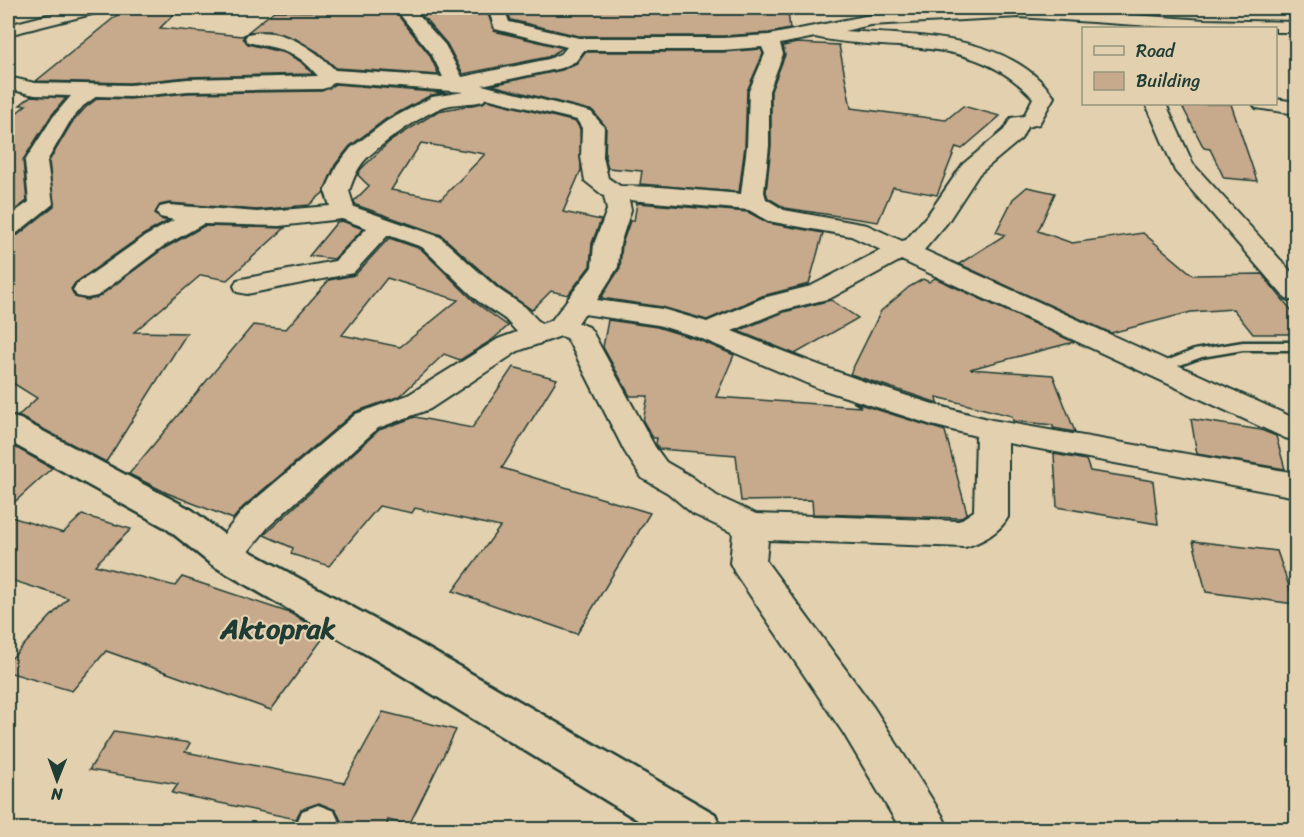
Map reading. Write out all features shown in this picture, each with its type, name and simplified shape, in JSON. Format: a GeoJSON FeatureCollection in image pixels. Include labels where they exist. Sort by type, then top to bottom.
{"type":"FeatureCollection","features":[{"type":"Feature","properties":{"kind":"street"},"geometry":{"type":"LineString","coordinates":[[8,30],[94,8]]}},
{"type":"Feature","properties":{"kind":"street"},"geometry":{"type":"LineString","coordinates":[[415,8],[408,12],[413,23],[437,48],[449,67],[455,84]]}},
{"type":"Feature","properties":{"kind":"street"},"geometry":{"type":"LineString","coordinates":[[496,8],[501,25],[579,44],[723,44],[769,41],[870,20],[1017,12]]}},
{"type":"Feature","properties":{"kind":"street"},"geometry":{"type":"LineString","coordinates":[[954,8],[1205,25],[1289,27],[1296,46]]}},
{"type":"Feature","properties":{"kind":"street"},"geometry":{"type":"LineString","coordinates":[[710,332],[729,321],[773,304],[821,292],[902,249],[915,245],[938,218],[971,169],[1013,134],[1018,123],[1032,120],[1044,97],[1032,82],[1010,67],[942,43],[832,36],[813,31]]}},
{"type":"Feature","properties":{"kind":"street"},"geometry":{"type":"LineString","coordinates":[[254,38],[278,40],[297,46],[329,76],[455,84],[584,116],[593,127],[592,157],[597,181],[615,193],[660,194],[755,203],[777,216],[858,230],[1296,431]]}},
{"type":"Feature","properties":{"kind":"street"},"geometry":{"type":"LineString","coordinates":[[755,203],[752,192],[758,146],[757,107],[759,91],[774,54],[769,41]]}},
{"type":"Feature","properties":{"kind":"street"},"geometry":{"type":"LineString","coordinates":[[455,84],[555,64],[569,57],[579,44]]}},
{"type":"Feature","properties":{"kind":"street"},"geometry":{"type":"LineString","coordinates":[[8,83],[34,89],[130,91],[188,85],[322,83],[329,76]]}},
{"type":"Feature","properties":{"kind":"street"},"geometry":{"type":"LineString","coordinates":[[8,101],[34,89]]}},
{"type":"Feature","properties":{"kind":"street"},"geometry":{"type":"LineString","coordinates":[[8,228],[42,204],[36,161],[60,121],[76,102],[91,91]]}},
{"type":"Feature","properties":{"kind":"street"},"geometry":{"type":"LineString","coordinates":[[344,211],[337,191],[348,166],[359,153],[395,126],[439,101],[495,95]]}},
{"type":"Feature","properties":{"kind":"street"},"geometry":{"type":"LineString","coordinates":[[1156,105],[1183,166],[1296,293]]}},
{"type":"Feature","properties":{"kind":"street"},"geometry":{"type":"LineString","coordinates":[[1271,105],[1296,108]]}},
{"type":"Feature","properties":{"kind":"street"},"geometry":{"type":"LineString","coordinates":[[225,555],[256,518],[367,421],[419,402],[508,345],[557,322],[587,294],[605,267],[607,244],[619,210],[615,193]]}},
{"type":"Feature","properties":{"kind":"street"},"geometry":{"type":"LineString","coordinates":[[169,212],[199,216],[286,218],[344,211],[431,242],[488,295],[515,313],[557,322],[579,333],[641,452],[654,470],[680,485],[705,505],[751,527],[965,534],[991,518],[992,430]]}},
{"type":"Feature","properties":{"kind":"street"},"geometry":{"type":"LineString","coordinates":[[87,290],[153,242],[199,216]]}},
{"type":"Feature","properties":{"kind":"street"},"geometry":{"type":"LineString","coordinates":[[247,286],[344,267],[384,225]]}},
{"type":"Feature","properties":{"kind":"street"},"geometry":{"type":"LineString","coordinates":[[557,322],[662,317],[710,332],[829,381],[943,418],[992,430],[1296,485]]}},
{"type":"Feature","properties":{"kind":"street"},"geometry":{"type":"LineString","coordinates":[[8,427],[179,519],[225,555],[405,656],[698,830]]}},
{"type":"Feature","properties":{"kind":"street"},"geometry":{"type":"LineString","coordinates":[[751,527],[747,563],[859,721],[926,830]]}},
{"type":"Feature","properties":{"kind":"lane"},"geometry":{"type":"LineString","coordinates":[[1161,368],[1198,353],[1243,346],[1296,346]]}},
{"type":"Feature","properties":{"kind":"building"},"geometry":{"type":"Polygon","coordinates":[[[126,8],[180,8],[160,28],[242,36],[246,34],[243,38],[248,44],[285,53],[300,61],[313,74],[188,77],[130,83],[36,81],[126,8]]]}},
{"type":"Feature","properties":{"kind":"building"},"geometry":{"type":"Polygon","coordinates":[[[330,8],[398,10],[400,18],[429,54],[439,75],[336,68],[318,52],[296,39],[272,31],[248,32],[274,11],[326,12],[330,8]]]}},
{"type":"Feature","properties":{"kind":"building"},"geometry":{"type":"Polygon","coordinates":[[[450,8],[486,8],[494,31],[563,48],[548,57],[463,74],[447,44],[421,14],[423,12],[441,13],[450,8]]]}},
{"type":"Feature","properties":{"kind":"building"},"geometry":{"type":"Polygon","coordinates":[[[506,8],[771,9],[771,11],[788,12],[790,29],[723,36],[579,36],[511,20],[506,8]]]}},
{"type":"Feature","properties":{"kind":"building"},"geometry":{"type":"Polygon","coordinates":[[[797,43],[839,45],[851,108],[946,120],[963,106],[1000,116],[962,149],[956,147],[937,195],[893,187],[878,222],[785,208],[768,198],[766,192],[771,146],[771,91],[785,55],[783,46],[797,43]]]}},
{"type":"Feature","properties":{"kind":"building"},"geometry":{"type":"Polygon","coordinates":[[[761,49],[763,54],[747,91],[745,146],[739,192],[640,184],[642,171],[608,168],[605,157],[606,127],[593,111],[492,85],[562,70],[577,63],[585,52],[723,52],[761,49]]]}},
{"type":"Feature","properties":{"kind":"building"},"geometry":{"type":"Polygon","coordinates":[[[335,84],[445,93],[431,95],[386,119],[350,146],[335,165],[323,193],[309,205],[257,210],[169,203],[160,205],[155,213],[160,219],[168,221],[143,235],[75,283],[71,289],[75,297],[87,300],[97,298],[163,249],[204,226],[285,228],[227,280],[201,275],[134,332],[187,333],[106,462],[18,416],[37,398],[8,380],[8,237],[18,235],[54,206],[49,161],[71,124],[85,108],[98,98],[130,99],[188,93],[322,91],[335,84]]]}},
{"type":"Feature","properties":{"kind":"building"},"geometry":{"type":"Polygon","coordinates":[[[31,96],[66,98],[51,116],[23,160],[27,201],[8,215],[8,120],[26,105],[20,105],[31,96]]]}},
{"type":"Feature","properties":{"kind":"building"},"geometry":{"type":"Polygon","coordinates":[[[487,100],[576,122],[580,129],[581,170],[563,212],[601,220],[592,243],[590,266],[568,295],[551,291],[532,310],[499,287],[441,235],[356,205],[354,201],[369,186],[358,175],[361,169],[389,142],[438,111],[483,103],[487,100]],[[421,143],[391,190],[441,199],[485,154],[421,143]]]}},
{"type":"Feature","properties":{"kind":"building"},"geometry":{"type":"Polygon","coordinates":[[[1182,105],[1231,105],[1257,181],[1224,178],[1210,149],[1204,148],[1182,105]]]}},
{"type":"Feature","properties":{"kind":"building"},"geometry":{"type":"Polygon","coordinates":[[[1027,187],[1055,193],[1038,231],[1072,243],[1143,233],[1193,275],[1262,274],[1296,316],[1296,334],[1253,334],[1233,309],[1191,312],[1111,333],[959,264],[1005,235],[996,232],[1013,199],[1027,187]]]}},
{"type":"Feature","properties":{"kind":"building"},"geometry":{"type":"Polygon","coordinates":[[[637,203],[748,212],[768,223],[823,233],[809,284],[762,296],[707,320],[662,307],[601,298],[620,268],[622,244],[630,221],[634,221],[637,203]]]}},
{"type":"Feature","properties":{"kind":"building"},"geometry":{"type":"Polygon","coordinates":[[[342,221],[363,229],[334,259],[309,256],[337,222],[342,221]]]}},
{"type":"Feature","properties":{"kind":"building"},"geometry":{"type":"Polygon","coordinates":[[[389,238],[421,249],[476,303],[508,326],[492,340],[460,360],[444,354],[400,396],[355,412],[243,507],[233,519],[167,493],[129,474],[253,325],[286,329],[329,280],[355,275],[389,238]],[[387,278],[342,335],[400,347],[458,300],[387,278]]]}},
{"type":"Feature","properties":{"kind":"building"},"geometry":{"type":"Polygon","coordinates":[[[935,278],[1074,342],[970,369],[1053,375],[1075,432],[1053,428],[1053,425],[1013,421],[1012,416],[937,397],[938,403],[850,374],[881,311],[909,287],[923,279],[929,282],[935,278]]]}},
{"type":"Feature","properties":{"kind":"building"},"geometry":{"type":"Polygon","coordinates":[[[831,300],[858,318],[795,354],[738,331],[784,312],[831,300]]]}},
{"type":"Feature","properties":{"kind":"building"},"geometry":{"type":"Polygon","coordinates":[[[608,320],[657,327],[699,340],[734,355],[716,397],[861,407],[853,402],[945,431],[967,513],[960,518],[813,514],[812,500],[741,501],[736,455],[659,449],[656,444],[657,438],[653,438],[643,421],[648,396],[630,396],[603,347],[608,320]]]}},
{"type":"Feature","properties":{"kind":"building"},"geometry":{"type":"Polygon","coordinates":[[[513,367],[557,379],[502,468],[650,513],[577,634],[453,591],[500,527],[415,508],[412,513],[379,506],[329,566],[291,554],[293,548],[264,535],[379,430],[415,417],[472,428],[513,367]]]}},
{"type":"Feature","properties":{"kind":"building"},"geometry":{"type":"Polygon","coordinates":[[[1191,419],[1261,430],[1276,436],[1285,469],[1197,454],[1191,419]]]}},
{"type":"Feature","properties":{"kind":"building"},"geometry":{"type":"Polygon","coordinates":[[[8,443],[52,468],[8,508],[8,443]]]}},
{"type":"Feature","properties":{"kind":"building"},"geometry":{"type":"Polygon","coordinates":[[[1054,454],[1086,460],[1090,471],[1153,481],[1158,524],[1057,507],[1054,454]]]}},
{"type":"Feature","properties":{"kind":"building"},"geometry":{"type":"Polygon","coordinates":[[[82,515],[131,529],[95,565],[175,586],[182,577],[290,613],[326,634],[271,710],[106,651],[72,691],[8,672],[8,662],[68,598],[8,579],[8,516],[63,533],[82,515]]]}},
{"type":"Feature","properties":{"kind":"building"},"geometry":{"type":"Polygon","coordinates":[[[1193,541],[1277,551],[1295,604],[1206,592],[1193,541]]]}},
{"type":"Feature","properties":{"kind":"building"},"geometry":{"type":"Polygon","coordinates":[[[383,712],[456,730],[409,825],[388,820],[386,830],[342,830],[343,825],[336,810],[319,803],[301,809],[296,819],[172,793],[178,784],[89,770],[114,731],[190,743],[185,752],[344,783],[383,712]]]}},
{"type":"Feature","properties":{"kind":"district","name":"Aktoprak"},"geometry":{"type":"Point","coordinates":[278,628]}}]}
